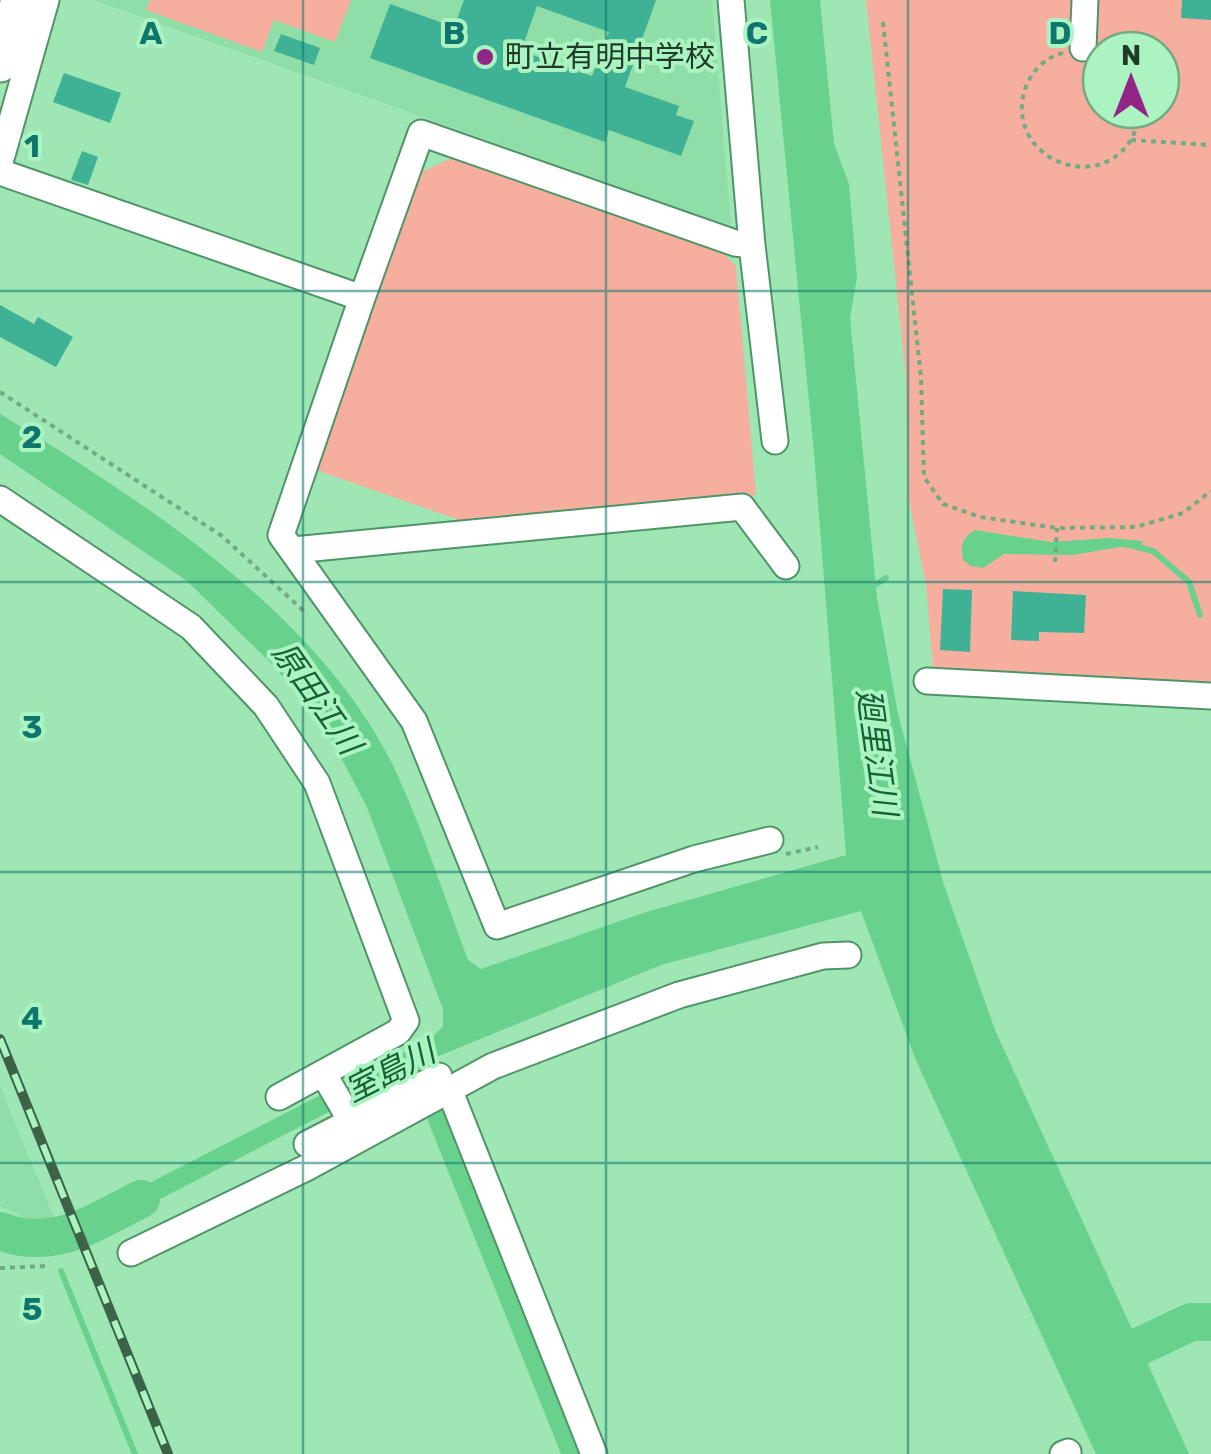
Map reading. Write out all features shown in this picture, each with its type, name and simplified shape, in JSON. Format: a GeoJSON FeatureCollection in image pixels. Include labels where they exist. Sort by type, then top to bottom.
{"type":"FeatureCollection","features":[{"type":"Feature","properties":{"kind":"highway"},"geometry":{"type":"LineString","coordinates":[[0,64],[19,0]]}},
{"type":"Feature","properties":{"kind":"street"},"geometry":{"type":"LineString","coordinates":[[0,162],[46,0]]}},
{"type":"Feature","properties":{"kind":"street"},"geometry":{"type":"LineString","coordinates":[[730,0],[752,246],[775,441]]}},
{"type":"Feature","properties":{"kind":"street"},"geometry":{"type":"LineString","coordinates":[[1084,30],[1085,0]]}},
{"type":"Feature","properties":{"kind":"street"},"geometry":{"type":"LineString","coordinates":[[752,246],[420,132],[281,535],[414,721],[497,926],[694,859],[770,840]]}},
{"type":"Feature","properties":{"kind":"street"},"geometry":{"type":"LineString","coordinates":[[0,172],[362,298]]}},
{"type":"Feature","properties":{"kind":"street"},"geometry":{"type":"LineString","coordinates":[[0,498],[191,627],[266,706],[317,782],[406,1021],[398,1032],[279,1097]]}},
{"type":"Feature","properties":{"kind":"street"},"geometry":{"type":"LineString","coordinates":[[293,550],[742,507],[786,566]]}},
{"type":"Feature","properties":{"kind":"street"},"geometry":{"type":"LineString","coordinates":[[927,681],[1211,696]]}},
{"type":"Feature","properties":{"kind":"street"},"geometry":{"type":"LineString","coordinates":[[131,1253],[306,1168],[444,1082],[680,995],[823,956],[848,955]]}},
{"type":"Feature","properties":{"kind":"street"},"geometry":{"type":"LineString","coordinates":[[323,1073],[351,1121]]}},
{"type":"Feature","properties":{"kind":"street"},"geometry":{"type":"LineString","coordinates":[[444,1082],[594,1454]]}},
{"type":"Feature","properties":{"kind":"street"},"geometry":{"type":"LineString","coordinates":[[307,1144],[351,1121],[413,1098]]}},
{"type":"Feature","properties":{"kind":"path"},"geometry":{"type":"LineString","coordinates":[[884,22],[921,378],[924,477],[943,504],[980,517],[1057,528],[1136,527],[1183,514],[1211,491]]}},
{"type":"Feature","properties":{"kind":"path"},"geometry":{"type":"LineString","coordinates":[[1081,48],[1053,55],[1030,76],[1020,105],[1027,136],[1048,158],[1078,168],[1108,161],[1131,140],[1134,130]]}},
{"type":"Feature","properties":{"kind":"path"},"geometry":{"type":"LineString","coordinates":[[1131,140],[1211,144]]}},
{"type":"Feature","properties":{"kind":"path"},"geometry":{"type":"LineString","coordinates":[[1055,562],[1057,528]]}},
{"type":"Feature","properties":{"kind":"path"},"geometry":{"type":"LineString","coordinates":[[0,1268],[49,1266]]}},
{"type":"Feature","properties":{"kind":"shaded area","name":"町立有明中学校"},"geometry":{"type":"Polygon","coordinates":[[[93,0],[712,0],[731,226],[93,0]]]}},
{"type":"Feature","properties":{"kind":"shaded area"},"geometry":{"type":"Polygon","coordinates":[[[150,0],[351,0],[335,42],[274,20],[262,52],[146,10],[150,0]]]}},
{"type":"Feature","properties":{"kind":"shaded area"},"geometry":{"type":"Polygon","coordinates":[[[866,0],[1211,0],[1211,684],[933,669],[926,584],[908,497],[906,378],[866,0]]]}},
{"type":"Feature","properties":{"kind":"shaded area"},"geometry":{"type":"Polygon","coordinates":[[[455,156],[720,250],[736,266],[756,495],[465,522],[313,469],[418,174],[455,156]]]}},
{"type":"Feature","properties":{"kind":"shaded area"},"geometry":{"type":"Polygon","coordinates":[[[0,1086],[54,1218],[32,1221],[0,1206],[0,1086]]]}},
{"type":"Feature","properties":{"kind":"water"},"geometry":{"type":"Polygon","coordinates":[[[770,0],[820,0],[834,144],[849,184],[857,277],[850,318],[877,598],[898,714],[944,885],[995,1030],[1189,1454],[1096,1454],[915,1058],[861,911],[661,965],[429,1060],[586,1454],[561,1454],[408,1071],[100,1230],[93,1212],[432,1038],[443,1026],[443,1009],[366,805],[331,739],[274,666],[187,581],[0,454],[0,414],[113,485],[226,568],[325,665],[366,718],[398,776],[468,960],[481,969],[643,913],[846,855],[814,453],[770,0]]]}},
{"type":"Feature","properties":{"kind":"water"},"geometry":{"type":"Polygon","coordinates":[[[974,530],[1051,542],[1109,538],[1143,541],[1140,549],[1120,547],[1073,555],[1004,554],[983,568],[963,560],[963,543],[974,530]]]}},
{"type":"Feature","properties":{"kind":"building"},"geometry":{"type":"Polygon","coordinates":[[[464,0],[656,0],[625,87],[679,106],[676,115],[694,121],[681,156],[609,130],[605,142],[370,58],[390,4],[454,27],[464,0]],[[537,6],[521,51],[592,76],[609,32],[537,6]]]}},
{"type":"Feature","properties":{"kind":"building"},"geometry":{"type":"Polygon","coordinates":[[[1182,0],[1211,0],[1211,20],[1181,18],[1182,0]]]}},
{"type":"Feature","properties":{"kind":"building"},"geometry":{"type":"Polygon","coordinates":[[[281,34],[320,48],[314,65],[274,51],[281,34]]]}},
{"type":"Feature","properties":{"kind":"building"},"geometry":{"type":"Polygon","coordinates":[[[64,73],[121,93],[110,123],[53,102],[64,73]]]}},
{"type":"Feature","properties":{"kind":"building"},"geometry":{"type":"Polygon","coordinates":[[[82,151],[98,157],[88,185],[71,180],[82,151]]]}},
{"type":"Feature","properties":{"kind":"building"},"geometry":{"type":"Polygon","coordinates":[[[0,305],[34,324],[38,317],[73,337],[56,367],[0,337],[0,305]]]}},
{"type":"Feature","properties":{"kind":"building"},"geometry":{"type":"Polygon","coordinates":[[[943,589],[972,590],[970,652],[940,650],[943,589]]]}},
{"type":"Feature","properties":{"kind":"building"},"geometry":{"type":"Polygon","coordinates":[[[1013,591],[1086,595],[1084,633],[1039,632],[1039,641],[1011,640],[1013,591]]]}},
{"type":"Feature","properties":{"kind":"waterway"},"geometry":{"type":"LineString","coordinates":[[1133,546],[1153,551],[1189,582],[1200,615]]}},
{"type":"Feature","properties":{"kind":"waterway"},"geometry":{"type":"LineString","coordinates":[[870,588],[886,578]]}},
{"type":"Feature","properties":{"kind":"waterway","name":"室島川"},"geometry":{"type":"LineString","coordinates":[[0,1231],[19,1237],[56,1236],[90,1225],[141,1199]]}},
{"type":"Feature","properties":{"kind":"waterway"},"geometry":{"type":"LineString","coordinates":[[61,1271],[135,1454]]}},
{"type":"Feature","properties":{"kind":"waterway"},"geometry":{"type":"LineString","coordinates":[[1106,1362],[1191,1322],[1211,1322]]}},
{"type":"Feature","properties":{"kind":"railway"},"geometry":{"type":"LineString","coordinates":[[0,1039],[168,1454]]}},
{"type":"Feature","properties":{"kind":"place","name":"町立有明中学校"},"geometry":{"type":"Point","coordinates":[485,57]}},
{"type":"Feature","properties":{"kind":"water label","name":"原田江川"},"geometry":{"type":"Point","coordinates":[317,698]}},
{"type":"Feature","properties":{"kind":"water label","name":"廻里江川"},"geometry":{"type":"Point","coordinates":[877,752]}}]}
